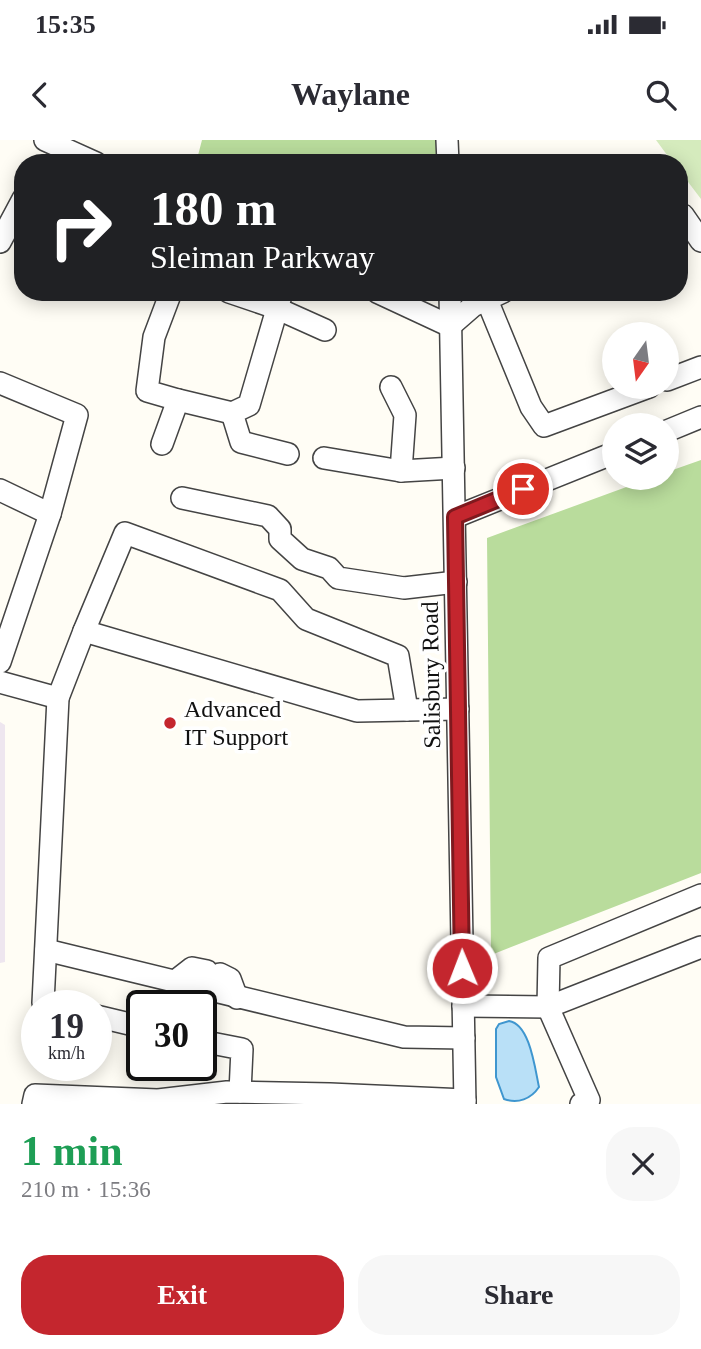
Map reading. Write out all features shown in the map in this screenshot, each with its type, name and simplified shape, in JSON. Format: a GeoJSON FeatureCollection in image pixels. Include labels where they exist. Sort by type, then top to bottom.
{"type":"FeatureCollection","features":[{"type":"Feature","properties":{"kind":"street"},"geometry":{"type":"LineString","coordinates":[[46,140],[76,154]]}},
{"type":"Feature","properties":{"kind":"street"},"geometry":{"type":"LineString","coordinates":[[0,242],[14,216]]}},
{"type":"Feature","properties":{"kind":"street"},"geometry":{"type":"LineString","coordinates":[[688,222],[701,241]]}},
{"type":"Feature","properties":{"kind":"street"},"geometry":{"type":"LineString","coordinates":[[168,301],[154,337],[147,391],[232,413],[250,405],[279,301]]}},
{"type":"Feature","properties":{"kind":"street"},"geometry":{"type":"LineString","coordinates":[[281,301],[325,330]]}},
{"type":"Feature","properties":{"kind":"street"},"geometry":{"type":"LineString","coordinates":[[396,301],[450,326],[473,306],[484,301]]}},
{"type":"Feature","properties":{"kind":"street","name":"Salisbury Road"},"geometry":{"type":"LineString","coordinates":[[450,301],[466,1102]]}},
{"type":"Feature","properties":{"kind":"street"},"geometry":{"type":"LineString","coordinates":[[497,301],[531,407],[544,426],[617,399]]}},
{"type":"Feature","properties":{"kind":"street"},"geometry":{"type":"LineString","coordinates":[[679,375],[701,367]]}},
{"type":"Feature","properties":{"kind":"street"},"geometry":{"type":"LineString","coordinates":[[0,383],[77,415],[50,514],[0,662]]}},
{"type":"Feature","properties":{"kind":"street"},"geometry":{"type":"LineString","coordinates":[[391,387],[405,415],[401,471]]}},
{"type":"Feature","properties":{"kind":"street"},"geometry":{"type":"LineString","coordinates":[[162,444],[178,400]]}},
{"type":"Feature","properties":{"kind":"street"},"geometry":{"type":"LineString","coordinates":[[232,413],[241,442],[288,454]]}},
{"type":"Feature","properties":{"kind":"street"},"geometry":{"type":"LineString","coordinates":[[679,426],[701,417]]}},
{"type":"Feature","properties":{"kind":"street"},"geometry":{"type":"LineString","coordinates":[[324,458],[401,471],[454,468]]}},
{"type":"Feature","properties":{"kind":"street"},"geometry":{"type":"LineString","coordinates":[[455,517],[602,458]]}},
{"type":"Feature","properties":{"kind":"street"},"geometry":{"type":"LineString","coordinates":[[0,490],[50,514]]}},
{"type":"Feature","properties":{"kind":"street"},"geometry":{"type":"LineString","coordinates":[[182,498],[268,516],[280,529],[280,539],[302,559],[329,568],[338,578],[404,588],[456,582]]}},
{"type":"Feature","properties":{"kind":"street"},"geometry":{"type":"LineString","coordinates":[[44,990],[58,698],[125,533],[280,590],[306,619],[398,656],[407,710]]}},
{"type":"Feature","properties":{"kind":"street"},"geometry":{"type":"LineString","coordinates":[[84,631],[356,711],[458,709]]}},
{"type":"Feature","properties":{"kind":"street"},"geometry":{"type":"LineString","coordinates":[[0,682],[58,698]]}},
{"type":"Feature","properties":{"kind":"street"},"geometry":{"type":"LineString","coordinates":[[581,1104],[589,1100],[548,1007],[549,958],[701,895]]}},
{"type":"Feature","properties":{"kind":"street"},"geometry":{"type":"LineString","coordinates":[[463,1006],[548,1007],[701,947]]}},
{"type":"Feature","properties":{"kind":"street"},"geometry":{"type":"LineString","coordinates":[[46,950],[404,1037],[464,1038]]}},
{"type":"Feature","properties":{"kind":"street"},"geometry":{"type":"LineString","coordinates":[[174,982],[192,968],[213,973],[230,978],[237,998]]}},
{"type":"Feature","properties":{"kind":"street"},"geometry":{"type":"LineString","coordinates":[[217,1044],[242,1049],[240,1093]]}},
{"type":"Feature","properties":{"kind":"street"},"geometry":{"type":"LineString","coordinates":[[33,1104],[35,1096],[80,1100],[158,1100],[240,1093],[466,1102]]}},
{"type":"Feature","properties":{"kind":"shaded area"},"geometry":{"type":"Polygon","coordinates":[[[0,722],[5,725],[5,962],[0,963],[0,722]]]}},
{"type":"Feature","properties":{"kind":"green space"},"geometry":{"type":"Polygon","coordinates":[[[202,140],[436,140],[437,154],[198,154],[202,140]]]}},
{"type":"Feature","properties":{"kind":"green space"},"geometry":{"type":"Polygon","coordinates":[[[656,140],[701,140],[701,199],[688,182],[688,154],[666,154],[656,140]]]}},
{"type":"Feature","properties":{"kind":"green space"},"geometry":{"type":"Polygon","coordinates":[[[701,460],[701,873],[491,955],[487,538],[618,490],[679,490],[679,468],[701,460]]]}},
{"type":"Feature","properties":{"kind":"water"},"geometry":{"type":"Polygon","coordinates":[[[509,1021],[516,1024],[527,1038],[539,1087],[519,1101],[504,1099],[496,1077],[496,1029],[499,1024],[509,1021]]]}},
{"type":"Feature","properties":{"kind":"place","name":"Advanced IT Support"},"geometry":{"type":"Point","coordinates":[170,723]}},
{"type":"Feature","properties":{"kind":"route"},"geometry":{"type":"LineString","coordinates":[[462,968],[455,517],[523,489]]}}]}
